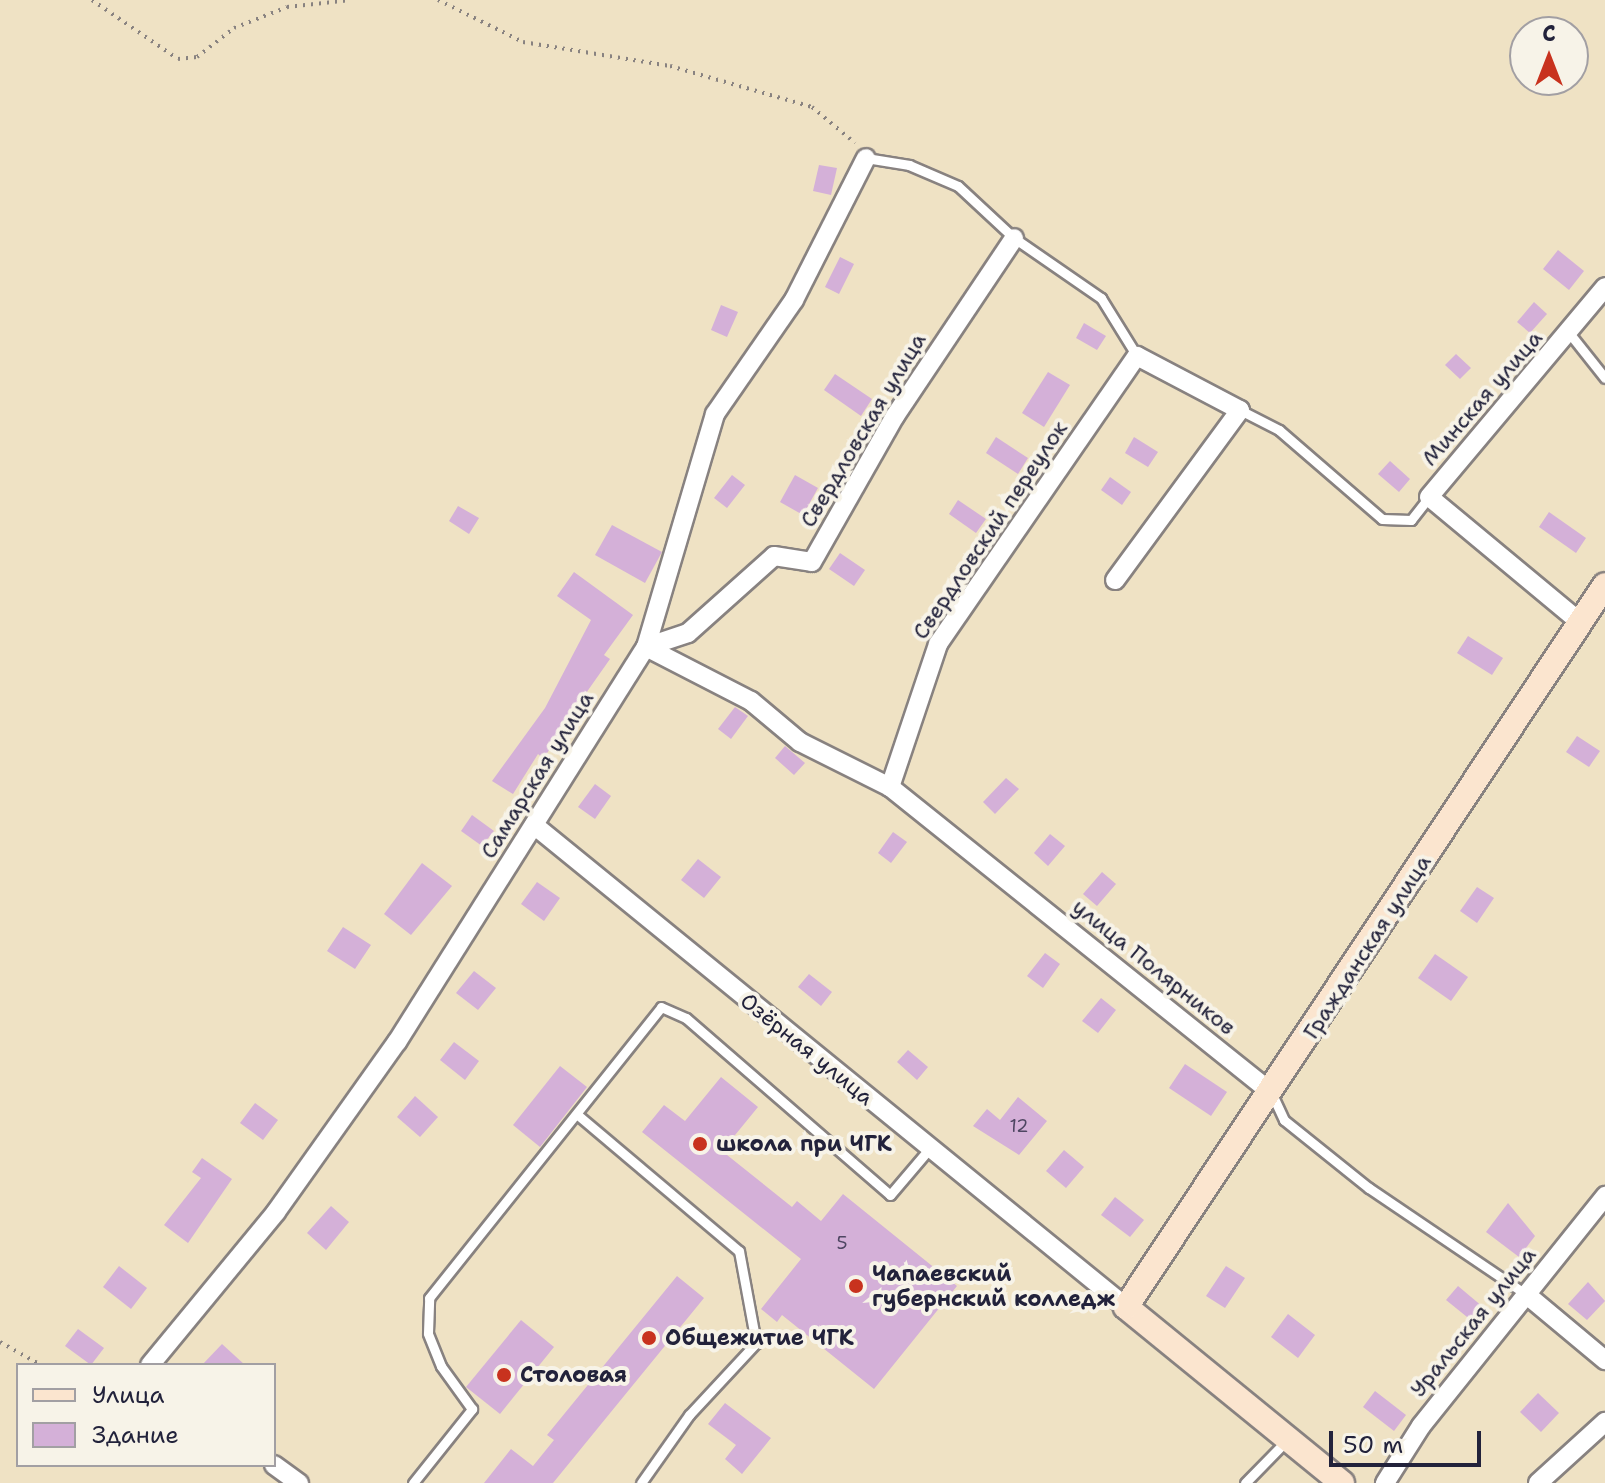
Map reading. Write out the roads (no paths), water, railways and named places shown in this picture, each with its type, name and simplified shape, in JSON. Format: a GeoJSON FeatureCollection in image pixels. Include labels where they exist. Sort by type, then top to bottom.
{"type":"FeatureCollection","features":[{"type":"Feature","properties":{"kind":"street","name":"Самарская улица"},"geometry":{"type":"LineString","coordinates":[[152,1363],[276,1212],[397,1042],[646,647],[715,414],[794,300],[866,158]]}},
{"type":"Feature","properties":{"kind":"street","name":"Свердловская улица"},"geometry":{"type":"LineString","coordinates":[[646,647],[688,633],[774,556],[812,562],[895,416],[1014,238]]}},
{"type":"Feature","properties":{"kind":"street","name":"Минская улица"},"geometry":{"type":"LineString","coordinates":[[1581,623],[1429,497],[1570,334],[1605,287]]}},
{"type":"Feature","properties":{"kind":"street"},"geometry":{"type":"LineString","coordinates":[[1115,580],[1240,410],[1137,356]]}},
{"type":"Feature","properties":{"kind":"street","name":"Свердловский переулок"},"geometry":{"type":"LineString","coordinates":[[890,787],[938,644],[1137,356]]}},
{"type":"Feature","properties":{"kind":"street","name":"Гражданская улица"},"geometry":{"type":"LineString","coordinates":[[1126,1307],[1605,585]]}},
{"type":"Feature","properties":{"kind":"street","name":"улица Полярников"},"geometry":{"type":"LineString","coordinates":[[646,647],[751,701],[800,742],[890,787],[1271,1092]]}},
{"type":"Feature","properties":{"kind":"street","name":"Озёрная улица"},"geometry":{"type":"LineString","coordinates":[[534,825],[1342,1483]]}},
{"type":"Feature","properties":{"kind":"street","name":"Уральская улица"},"geometry":{"type":"LineString","coordinates":[[1385,1483],[1605,1196]]}},
{"type":"Feature","properties":{"kind":"street","name":"улица Полярников"},"geometry":{"type":"LineString","coordinates":[[1527,1295],[1605,1360]]}},
{"type":"Feature","properties":{"kind":"street"},"geometry":{"type":"LineString","coordinates":[[1538,1483],[1605,1422]]}},
{"type":"Feature","properties":{"kind":"street"},"geometry":{"type":"LineString","coordinates":[[276,1466],[299,1483]]}},
{"type":"Feature","properties":{"kind":"lane"},"geometry":{"type":"LineString","coordinates":[[866,158],[909,165],[958,186],[1014,238],[1101,298],[1137,356]]}},
{"type":"Feature","properties":{"kind":"lane"},"geometry":{"type":"LineString","coordinates":[[1570,334],[1605,378]]}},
{"type":"Feature","properties":{"kind":"lane"},"geometry":{"type":"LineString","coordinates":[[1240,410],[1279,430],[1382,519],[1411,520],[1429,497]]}},
{"type":"Feature","properties":{"kind":"lane"},"geometry":{"type":"LineString","coordinates":[[420,1481],[472,1409],[441,1366],[428,1333],[429,1298],[579,1116],[661,1007],[686,1018],[890,1195],[930,1148]]}},
{"type":"Feature","properties":{"kind":"lane","name":"улица Полярников"},"geometry":{"type":"LineString","coordinates":[[1271,1092],[1284,1120],[1345,1169],[1527,1295]]}},
{"type":"Feature","properties":{"kind":"lane"},"geometry":{"type":"LineString","coordinates":[[579,1116],[739,1251],[756,1343],[689,1415],[641,1483]]}},
{"type":"Feature","properties":{"kind":"lane"},"geometry":{"type":"LineString","coordinates":[[1245,1483],[1288,1439]]}},
{"type":"Feature","properties":{"kind":"place","name":"школа при ЧГК"},"geometry":{"type":"Point","coordinates":[700,1144]}},
{"type":"Feature","properties":{"kind":"place","name":"Чапаевский губернский колледж"},"geometry":{"type":"Point","coordinates":[856,1286]}},
{"type":"Feature","properties":{"kind":"place","name":"Общежитие ЧГК"},"geometry":{"type":"Point","coordinates":[649,1338]}},
{"type":"Feature","properties":{"kind":"place","name":"Столовая"},"geometry":{"type":"Point","coordinates":[504,1375]}}]}
